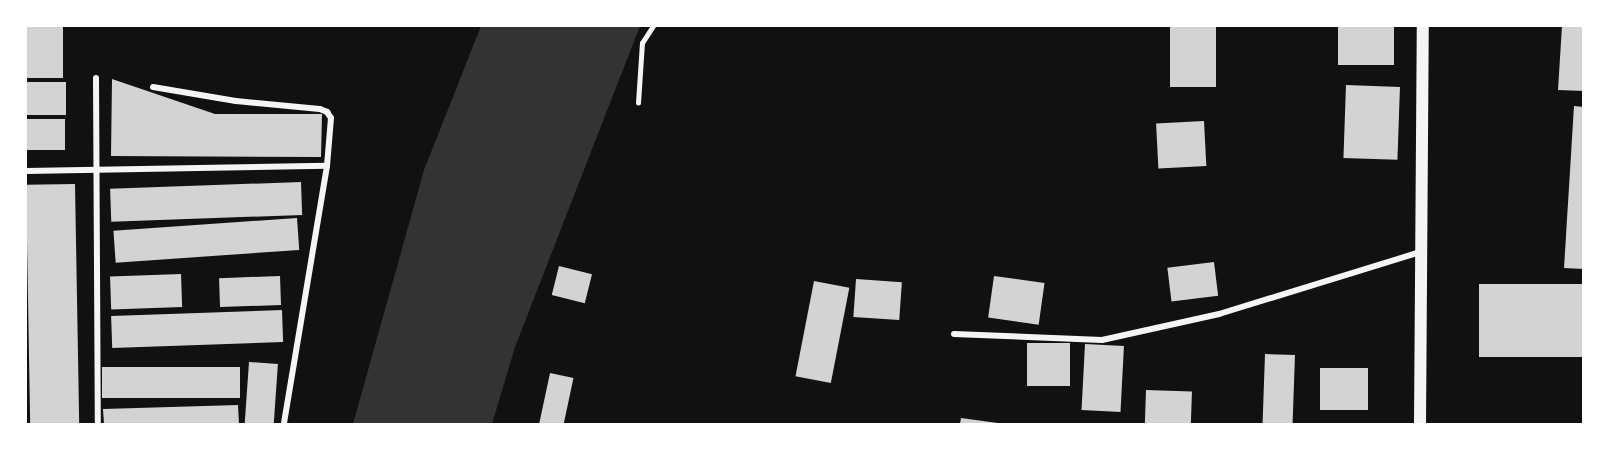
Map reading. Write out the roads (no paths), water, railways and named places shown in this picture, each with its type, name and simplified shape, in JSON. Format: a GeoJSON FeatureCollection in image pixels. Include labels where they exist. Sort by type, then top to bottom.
{"type":"FeatureCollection","features":[{"type":"Feature","properties":{"kind":"main road"},"geometry":{"type":"LineString","coordinates":[[1420,424],[1423,26]]}},
{"type":"Feature","properties":{"kind":"street"},"geometry":{"type":"LineString","coordinates":[[96,78],[98,424]]}},
{"type":"Feature","properties":{"kind":"street"},"geometry":{"type":"LineString","coordinates":[[153,87],[236,101],[327,112],[331,118],[327,166],[284,424]]}},
{"type":"Feature","properties":{"kind":"street"},"geometry":{"type":"LineString","coordinates":[[26,171],[95,167],[327,166]]}},
{"type":"Feature","properties":{"kind":"street"},"geometry":{"type":"LineString","coordinates":[[954,334],[1102,339],[1219,314],[1422,252]]}},
{"type":"Feature","properties":{"kind":"lane"},"geometry":{"type":"LineString","coordinates":[[638,103],[642,43],[653,26]]}}]}
